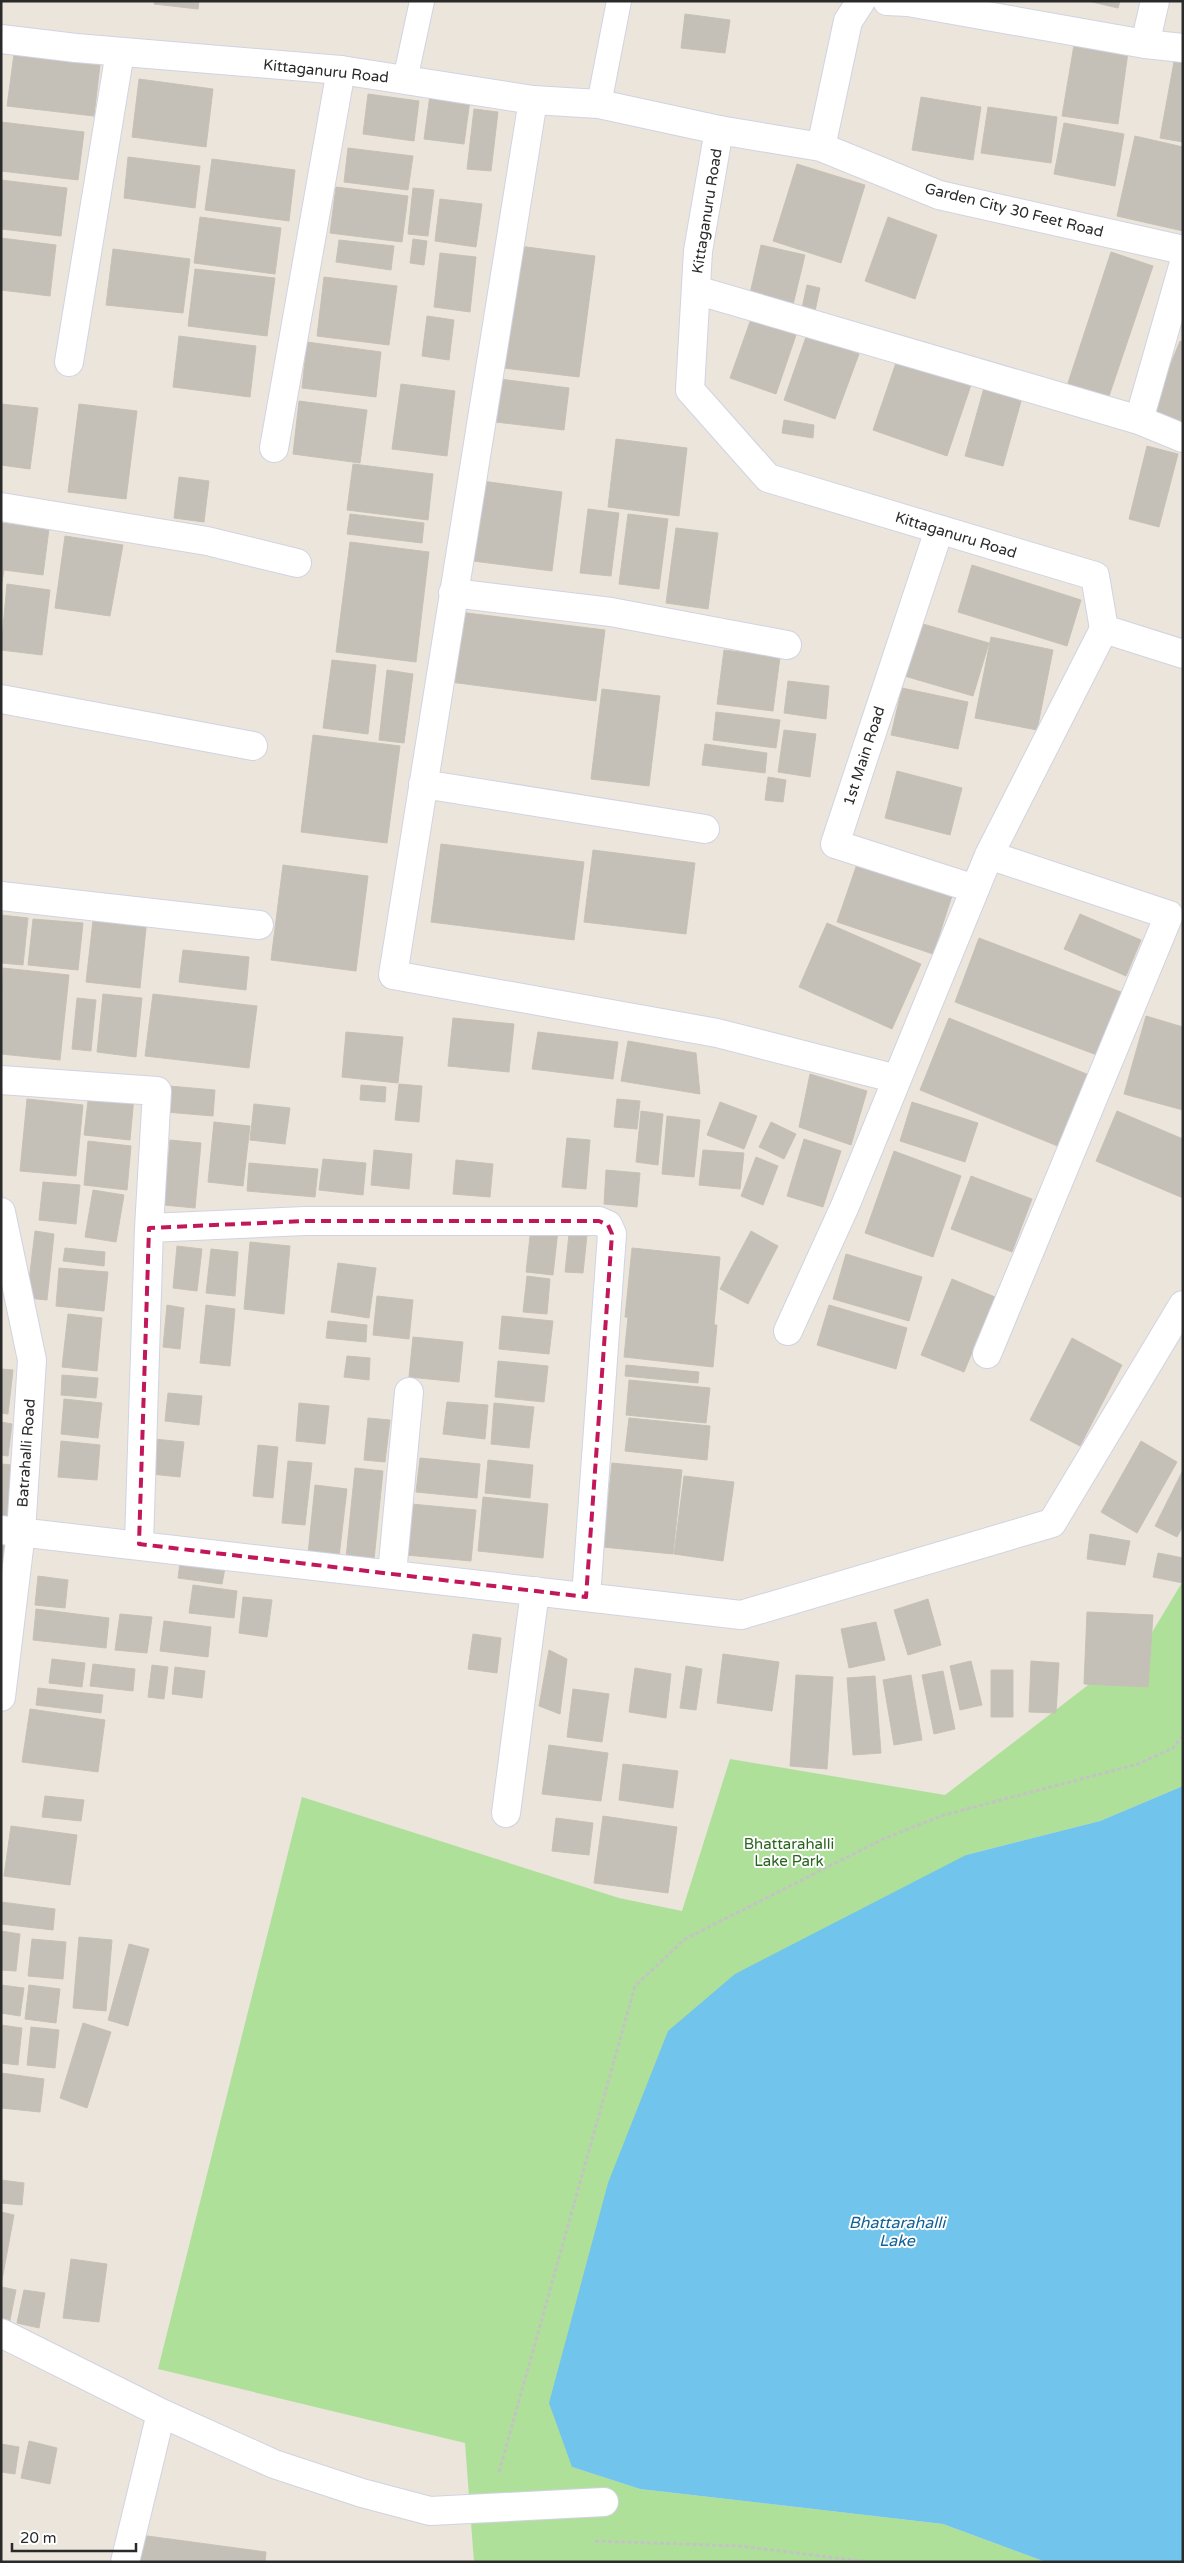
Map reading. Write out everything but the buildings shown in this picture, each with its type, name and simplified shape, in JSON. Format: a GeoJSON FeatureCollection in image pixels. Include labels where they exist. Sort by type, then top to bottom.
{"type":"FeatureCollection","features":[{"type":"Feature","properties":{"kind":"street"},"geometry":{"type":"LineString","coordinates":[[821,146],[848,21],[861,1]]}},
{"type":"Feature","properties":{"kind":"street"},"geometry":{"type":"LineString","coordinates":[[1145,44],[1155,1]]}},
{"type":"Feature","properties":{"kind":"street"},"geometry":{"type":"LineString","coordinates":[[901,2],[1145,44],[1183,48]]}},
{"type":"Feature","properties":{"kind":"street","name":"Kittaganuru Road"},"geometry":{"type":"LineString","coordinates":[[1,39],[120,52],[340,70],[533,100],[599,104],[719,130],[698,252],[690,390],[768,478],[1095,576],[1104,629]]}},
{"type":"Feature","properties":{"kind":"street"},"geometry":{"type":"LineString","coordinates":[[69,362],[120,52]]}},
{"type":"Feature","properties":{"kind":"street"},"geometry":{"type":"LineString","coordinates":[[274,448],[340,70]]}},
{"type":"Feature","properties":{"kind":"street"},"geometry":{"type":"LineString","coordinates":[[533,100],[393,975],[717,1033],[897,1079]]}},
{"type":"Feature","properties":{"kind":"street","name":"Garden City 30 Feet Road"},"geometry":{"type":"LineString","coordinates":[[719,130],[821,146],[939,194],[1183,250]]}},
{"type":"Feature","properties":{"kind":"street"},"geometry":{"type":"LineString","coordinates":[[1139,420],[1183,266]]}},
{"type":"Feature","properties":{"kind":"street"},"geometry":{"type":"LineString","coordinates":[[696,290],[1139,420],[1183,438]]}},
{"type":"Feature","properties":{"kind":"street"},"geometry":{"type":"LineString","coordinates":[[1,507],[207,541],[297,563]]}},
{"type":"Feature","properties":{"kind":"street","name":"1st Main Road"},"geometry":{"type":"LineString","coordinates":[[939,530],[835,844],[975,889]]}},
{"type":"Feature","properties":{"kind":"street"},"geometry":{"type":"LineString","coordinates":[[453,593],[611,612],[787,645]]}},
{"type":"Feature","properties":{"kind":"street"},"geometry":{"type":"LineString","coordinates":[[788,1331],[846,1206],[989,855],[1104,629],[1183,654]]}},
{"type":"Feature","properties":{"kind":"street"},"geometry":{"type":"LineString","coordinates":[[1,699],[253,746]]}},
{"type":"Feature","properties":{"kind":"street"},"geometry":{"type":"LineString","coordinates":[[424,784],[705,828]]}},
{"type":"Feature","properties":{"kind":"street"},"geometry":{"type":"LineString","coordinates":[[987,1354],[1176,918],[989,855]]}},
{"type":"Feature","properties":{"kind":"street"},"geometry":{"type":"LineString","coordinates":[[1,896],[259,925]]}},
{"type":"Feature","properties":{"kind":"street"},"geometry":{"type":"LineString","coordinates":[[1,1080],[157,1091],[149,1228],[139,1544]]}},
{"type":"Feature","properties":{"kind":"street","name":"Batrahalli Road"},"geometry":{"type":"LineString","coordinates":[[1,1212],[32,1360],[11,1531],[1,1697]]}},
{"type":"Feature","properties":{"kind":"street"},"geometry":{"type":"LineString","coordinates":[[149,1228],[305,1221],[598,1221],[608,1225],[612,1234],[586,1597]]}},
{"type":"Feature","properties":{"kind":"street"},"geometry":{"type":"LineString","coordinates":[[11,1531],[139,1544],[741,1615],[1052,1523],[1183,1306]]}},
{"type":"Feature","properties":{"kind":"street"},"geometry":{"type":"LineString","coordinates":[[392,1574],[409,1392]]}},
{"type":"Feature","properties":{"kind":"street"},"geometry":{"type":"LineString","coordinates":[[506,1813],[535,1591]]}},
{"type":"Feature","properties":{"kind":"street"},"geometry":{"type":"LineString","coordinates":[[1,2333],[161,2413],[274,2464],[362,2493],[430,2512],[604,2502]]}},
{"type":"Feature","properties":{"kind":"street"},"geometry":{"type":"LineString","coordinates":[[125,2562],[161,2413]]}},
{"type":"Feature","properties":{"kind":"lane"},"geometry":{"type":"LineString","coordinates":[[406,80],[422,1]]}},
{"type":"Feature","properties":{"kind":"lane"},"geometry":{"type":"LineString","coordinates":[[599,104],[619,1]]}},
{"type":"Feature","properties":{"kind":"path"},"geometry":{"type":"LineString","coordinates":[[497,2477],[635,1986],[685,1938],[883,1839],[944,1814],[1138,1764],[1172,1748],[1183,1735]]}},
{"type":"Feature","properties":{"kind":"path"},"geometry":{"type":"LineString","coordinates":[[589,2540],[740,2546],[869,2562]]}},
{"type":"Feature","properties":{"kind":"highlighted area"},"geometry":{"type":"Polygon","coordinates":[[[305,1221],[599,1221],[608,1225],[612,1234],[586,1597],[139,1544],[149,1228],[305,1221]]]}},
{"type":"Feature","properties":{"kind":"green space","name":"Bhattarahalli Lake Park"},"geometry":{"type":"Polygon","coordinates":[[[1183,1581],[1183,1786],[1100,1821],[966,1855],[572,2467],[640,2489],[943,2524],[1046,2562],[474,2562],[465,2443],[158,2369],[302,1797],[619,1898],[682,1911],[730,1759],[945,1795],[1148,1639],[1183,1581]]]}},
{"type":"Feature","properties":{"kind":"water","name":"Bhattarahalli Lake"},"geometry":{"type":"Polygon","coordinates":[[[1183,1786],[1183,2562],[1046,2562],[943,2524],[640,2489],[572,2467],[549,2403],[608,2183],[668,2031],[735,1974],[966,1855],[1100,1821],[1183,1786]]]}}]}
